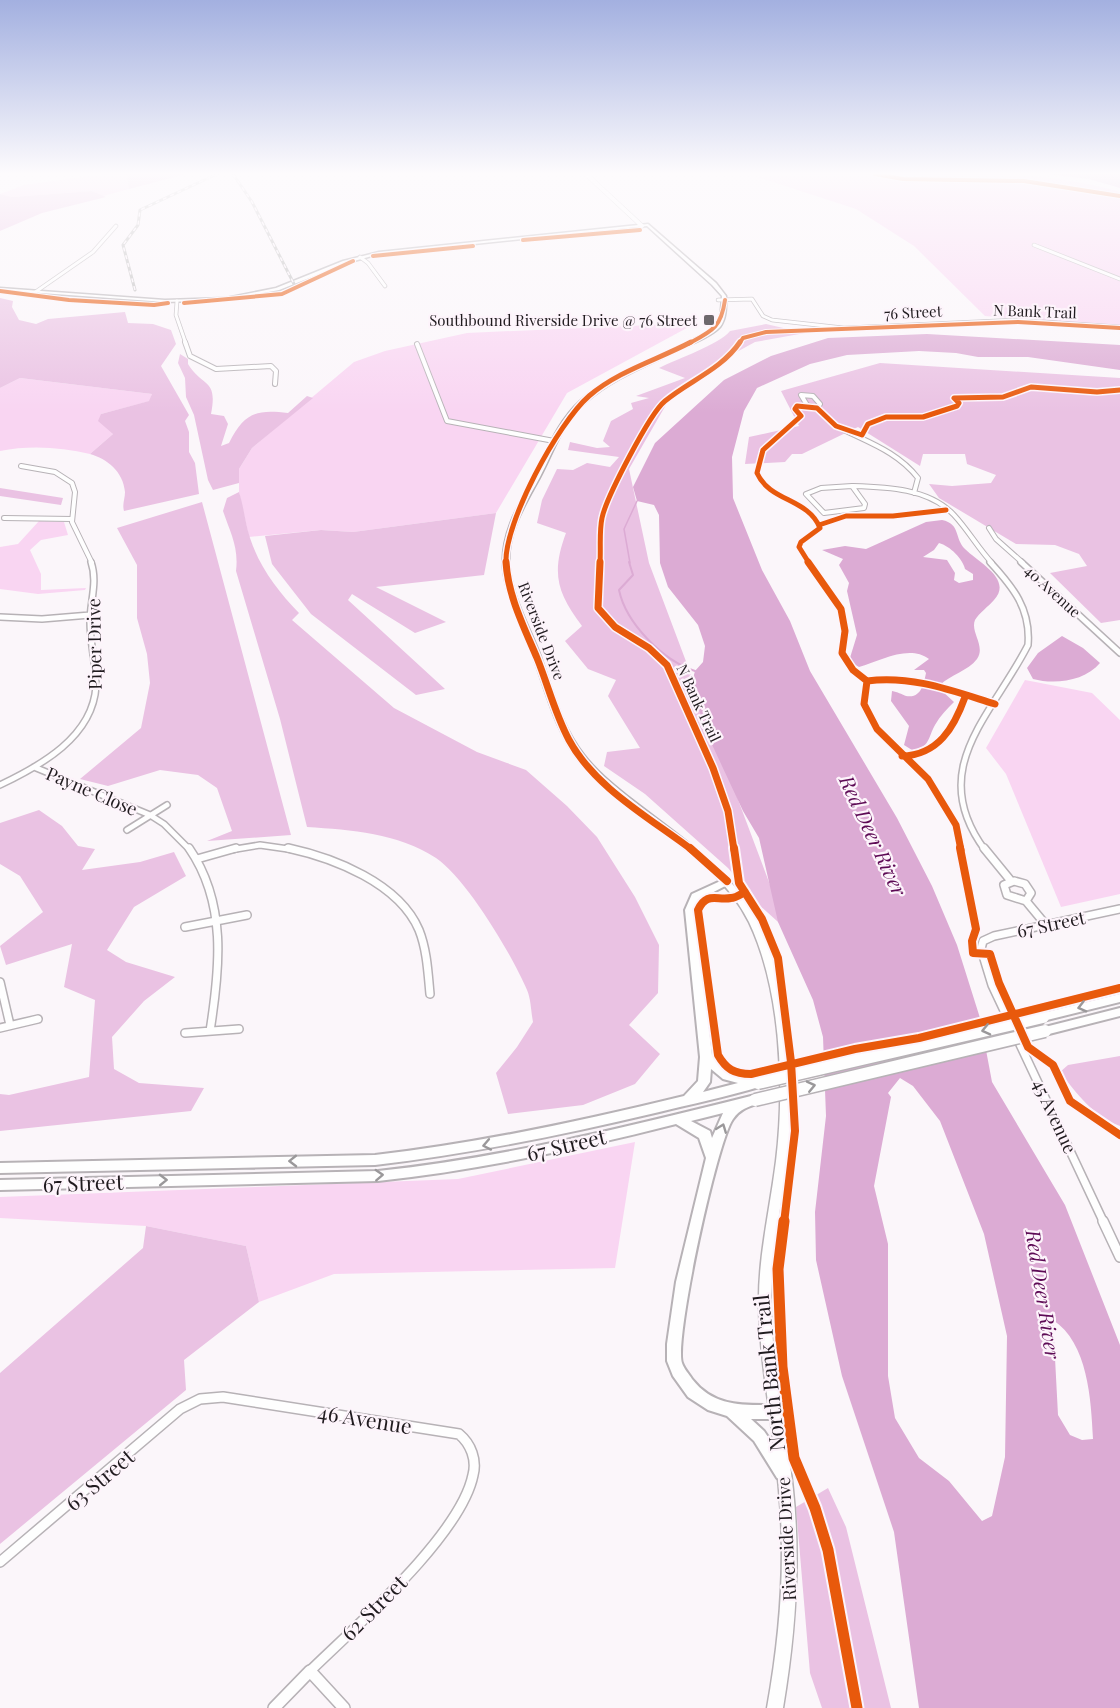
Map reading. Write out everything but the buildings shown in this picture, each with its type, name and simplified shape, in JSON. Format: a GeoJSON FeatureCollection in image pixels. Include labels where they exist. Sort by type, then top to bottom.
{"type":"FeatureCollection","features":[{"type":"Feature","properties":{"kind":"main road"},"geometry":{"type":"LineString","coordinates":[[0,289],[177,301],[226,299],[269,291],[360,257],[378,254]]}},
{"type":"Feature","properties":{"kind":"main road"},"geometry":{"type":"LineString","coordinates":[[676,254],[711,286],[721,300]]}},
{"type":"Feature","properties":{"kind":"main road","name":"Riverside Drive"},"geometry":{"type":"LineString","coordinates":[[721,300],[723,316],[717,327],[704,336],[600,388],[576,407],[554,441],[516,518],[508,536],[506,556],[511,590],[568,738],[590,768],[710,863],[739,895],[764,947],[774,982],[783,1056],[782,1153],[765,1280],[765,1309],[783,1473],[790,1590],[775,1708]]}},
{"type":"Feature","properties":{"kind":"main road"},"geometry":{"type":"LineString","coordinates":[[689,1099],[704,1082],[706,1057],[690,910],[696,897],[727,881]]}},
{"type":"Feature","properties":{"kind":"main road","name":"67 Street"},"geometry":{"type":"LineString","coordinates":[[0,1168],[386,1159],[488,1145],[1120,998]]}},
{"type":"Feature","properties":{"kind":"main road","name":"67 Street"},"geometry":{"type":"LineString","coordinates":[[0,1185],[378,1176],[432,1171],[489,1161],[635,1128],[1120,1012]]}},
{"type":"Feature","properties":{"kind":"main road"},"geometry":{"type":"LineString","coordinates":[[706,1057],[727,1076],[758,1083]]}},
{"type":"Feature","properties":{"kind":"main road"},"geometry":{"type":"LineString","coordinates":[[740,1103],[729,1114],[712,1158],[676,1322],[674,1360],[687,1385],[700,1399],[733,1412],[759,1436],[783,1473]]}},
{"type":"Feature","properties":{"kind":"main road"},"geometry":{"type":"LineString","coordinates":[[671,1119],[705,1135],[712,1158]]}},
{"type":"Feature","properties":{"kind":"main road"},"geometry":{"type":"LineString","coordinates":[[733,1412],[775,1412]]}},
{"type":"Feature","properties":{"kind":"street"},"geometry":{"type":"LineString","coordinates":[[34,292],[64,274],[89,254]]}},
{"type":"Feature","properties":{"kind":"street"},"geometry":{"type":"LineString","coordinates":[[1056,254],[1120,279]]}},
{"type":"Feature","properties":{"kind":"street"},"geometry":{"type":"LineString","coordinates":[[360,257],[368,263],[385,286]]}},
{"type":"Feature","properties":{"kind":"street","name":"76 Street"},"geometry":{"type":"LineString","coordinates":[[721,300],[752,299],[763,316],[772,320],[829,328],[1016,320],[1120,327]]}},
{"type":"Feature","properties":{"kind":"street"},"geometry":{"type":"LineString","coordinates":[[177,301],[176,315],[190,356],[221,369],[271,366],[276,371],[275,384]]}},
{"type":"Feature","properties":{"kind":"street"},"geometry":{"type":"LineString","coordinates":[[417,344],[443,415],[450,423],[554,441]]}},
{"type":"Feature","properties":{"kind":"street"},"geometry":{"type":"LineString","coordinates":[[817,408],[820,404],[813,396],[801,395],[807,404],[817,408],[836,426],[862,435],[914,472],[918,481],[914,493]]}},
{"type":"Feature","properties":{"kind":"street"},"geometry":{"type":"LineString","coordinates":[[862,435],[868,424],[874,422]]}},
{"type":"Feature","properties":{"kind":"street","name":"Piper Drive"},"geometry":{"type":"LineString","coordinates":[[0,784],[34,767],[74,735],[93,704],[96,683],[90,615],[93,570],[89,556],[75,533],[72,519],[76,490],[71,481],[51,471],[21,466]]}},
{"type":"Feature","properties":{"kind":"street"},"geometry":{"type":"LineString","coordinates":[[852,486],[865,504],[862,509],[824,513],[806,494],[817,488],[852,486],[914,493],[940,504],[958,521],[1009,581],[1029,621],[1030,637],[1025,653],[968,749],[960,775],[960,797],[967,822],[1011,881]]}},
{"type":"Feature","properties":{"kind":"street"},"geometry":{"type":"LineString","coordinates":[[4,518],[72,519]]}},
{"type":"Feature","properties":{"kind":"street","name":"40 Avenue"},"geometry":{"type":"LineString","coordinates":[[989,528],[996,539],[1120,652]]}},
{"type":"Feature","properties":{"kind":"street"},"geometry":{"type":"LineString","coordinates":[[0,617],[42,619],[90,615]]}},
{"type":"Feature","properties":{"kind":"street","name":"Payne Close"},"geometry":{"type":"LineString","coordinates":[[34,767],[149,816],[175,832],[197,859],[208,884],[218,921],[219,971],[210,1031]]}},
{"type":"Feature","properties":{"kind":"street","name":"Payne Close"},"geometry":{"type":"LineString","coordinates":[[127,830],[167,805]]}},
{"type":"Feature","properties":{"kind":"street"},"geometry":{"type":"LineString","coordinates":[[197,859],[250,846],[276,846],[301,852],[369,878],[394,897],[415,921],[423,944],[430,994]]}},
{"type":"Feature","properties":{"kind":"street"},"geometry":{"type":"LineString","coordinates":[[1026,901],[1031,895],[1029,888],[1020,882],[1011,881],[1004,885],[1004,891],[1012,898],[1026,901],[1046,925]]}},
{"type":"Feature","properties":{"kind":"street","name":"67 Street"},"geometry":{"type":"LineString","coordinates":[[984,941],[994,936],[1120,909]]}},
{"type":"Feature","properties":{"kind":"street"},"geometry":{"type":"LineString","coordinates":[[185,927],[247,915]]}},
{"type":"Feature","properties":{"kind":"street","name":"45 Avenue"},"geometry":{"type":"LineString","coordinates":[[984,941],[981,949],[992,985],[1120,1257]]}},
{"type":"Feature","properties":{"kind":"street"},"geometry":{"type":"LineString","coordinates":[[0,982],[10,1026]]}},
{"type":"Feature","properties":{"kind":"street"},"geometry":{"type":"LineString","coordinates":[[0,1028],[38,1018]]}},
{"type":"Feature","properties":{"kind":"street"},"geometry":{"type":"LineString","coordinates":[[185,1033],[239,1029]]}},
{"type":"Feature","properties":{"kind":"street","name":"46 Avenue"},"geometry":{"type":"LineString","coordinates":[[200,1399],[223,1397],[451,1431],[466,1439],[474,1461],[472,1479],[463,1498]]}},
{"type":"Feature","properties":{"kind":"street","name":"63 Street"},"geometry":{"type":"LineString","coordinates":[[0,1562],[180,1409],[200,1399]]}},
{"type":"Feature","properties":{"kind":"street","name":"62 Street"},"geometry":{"type":"LineString","coordinates":[[274,1708],[417,1563],[441,1533],[463,1498]]}},
{"type":"Feature","properties":{"kind":"street"},"geometry":{"type":"LineString","coordinates":[[310,1671],[344,1708]]}},
{"type":"Feature","properties":{"kind":"shaded area"},"geometry":{"type":"Polygon","coordinates":[[[922,254],[1120,254],[1120,328],[985,316],[922,254]]]}},
{"type":"Feature","properties":{"kind":"shaded area"},"geometry":{"type":"Polygon","coordinates":[[[0,298],[13,301],[12,307],[19,320],[36,324],[48,319],[125,312],[128,323],[153,324],[171,330],[176,344],[161,366],[189,415],[185,421],[189,432],[189,452],[195,463],[199,494],[124,511],[124,485],[118,472],[102,459],[90,454],[113,434],[98,421],[101,414],[149,401],[152,394],[20,378],[0,388],[0,298]]]}},
{"type":"Feature","properties":{"kind":"shaded area"},"geometry":{"type":"Polygon","coordinates":[[[696,323],[567,393],[496,513],[353,532],[321,530],[249,537],[239,492],[239,469],[252,448],[354,362],[385,351],[467,333],[696,323]]]}},
{"type":"Feature","properties":{"kind":"shaded area"},"geometry":{"type":"Polygon","coordinates":[[[766,324],[805,333],[755,342],[713,365],[667,403],[629,469],[649,563],[787,930],[758,904],[728,868],[645,794],[604,766],[607,752],[640,748],[608,696],[616,680],[588,669],[565,641],[582,626],[567,603],[559,582],[559,560],[566,533],[537,523],[542,500],[557,469],[573,470],[587,463],[610,467],[619,457],[568,450],[570,442],[597,448],[610,447],[603,441],[611,421],[633,409],[631,403],[649,398],[636,396],[685,378],[659,368],[708,346],[730,331],[766,324]]]}},
{"type":"Feature","properties":{"kind":"shaded area"},"geometry":{"type":"Polygon","coordinates":[[[180,354],[188,359],[188,364],[194,372],[211,389],[213,402],[211,414],[224,416],[228,424],[221,446],[229,443],[240,425],[252,415],[267,412],[288,413],[307,396],[313,398],[252,448],[239,469],[239,483],[213,490],[208,480],[194,415],[186,397],[185,378],[178,363],[180,354]]]}},
{"type":"Feature","properties":{"kind":"shaded area"},"geometry":{"type":"Polygon","coordinates":[[[880,363],[1120,378],[1120,620],[1101,623],[1050,573],[1087,566],[1079,554],[1055,545],[1016,544],[939,498],[929,484],[952,486],[991,483],[996,475],[967,464],[965,454],[923,454],[920,466],[858,427],[802,454],[792,454],[785,462],[745,464],[749,437],[799,426],[781,391],[880,363]]]}},
{"type":"Feature","properties":{"kind":"shaded area"},"geometry":{"type":"Polygon","coordinates":[[[20,378],[152,394],[150,401],[101,414],[113,434],[90,454],[45,448],[0,451],[0,388],[20,378]]]}},
{"type":"Feature","properties":{"kind":"shaded area"},"geometry":{"type":"Polygon","coordinates":[[[0,488],[63,498],[61,505],[0,496],[0,488]]]}},
{"type":"Feature","properties":{"kind":"shaded area"},"geometry":{"type":"Polygon","coordinates":[[[239,492],[254,549],[277,588],[299,613],[292,620],[394,708],[477,752],[526,770],[567,806],[597,837],[635,897],[659,945],[658,993],[629,1025],[660,1054],[635,1084],[583,1105],[508,1114],[496,1073],[533,1022],[530,1001],[511,958],[474,900],[448,868],[436,858],[406,843],[374,834],[307,827],[280,719],[236,571],[235,547],[223,511],[227,498],[239,492]]]}},
{"type":"Feature","properties":{"kind":"shaded area"},"geometry":{"type":"Polygon","coordinates":[[[202,502],[291,835],[207,841],[232,831],[217,788],[198,775],[160,770],[108,786],[80,779],[141,728],[150,683],[147,654],[137,618],[137,565],[117,528],[202,502]]]}},
{"type":"Feature","properties":{"kind":"shaded area"},"geometry":{"type":"Polygon","coordinates":[[[496,513],[484,575],[376,587],[446,622],[415,633],[352,594],[348,600],[445,689],[416,695],[311,614],[272,564],[265,536],[321,530],[353,532],[496,513]]]}},
{"type":"Feature","properties":{"kind":"shaded area"},"geometry":{"type":"Polygon","coordinates":[[[39,521],[64,522],[68,535],[41,540],[30,550],[41,574],[41,590],[86,588],[85,590],[38,594],[0,589],[0,547],[18,544],[39,521]]]}},
{"type":"Feature","properties":{"kind":"shaded area"},"geometry":{"type":"Polygon","coordinates":[[[1025,680],[1092,693],[1120,720],[1120,894],[1061,907],[1006,774],[986,748],[1025,680]]]}},
{"type":"Feature","properties":{"kind":"shaded area"},"geometry":{"type":"Polygon","coordinates":[[[39,810],[62,826],[78,846],[95,849],[82,870],[140,862],[174,852],[186,876],[134,907],[107,950],[126,962],[175,977],[144,1001],[112,1037],[114,1069],[139,1083],[204,1088],[191,1111],[0,1131],[0,1094],[9,1095],[89,1077],[95,1000],[64,987],[72,944],[6,965],[0,946],[43,912],[20,876],[0,864],[0,823],[39,810]]]}},
{"type":"Feature","properties":{"kind":"shaded area"},"geometry":{"type":"Polygon","coordinates":[[[1120,1056],[1120,1126],[1110,1122],[1094,1110],[1079,1096],[1060,1072],[1068,1065],[1120,1056]]]}},
{"type":"Feature","properties":{"kind":"shaded area"},"geometry":{"type":"Polygon","coordinates":[[[635,1142],[615,1268],[334,1274],[259,1302],[246,1246],[146,1226],[0,1218],[0,1197],[458,1179],[635,1142]]]}},
{"type":"Feature","properties":{"kind":"shaded area"},"geometry":{"type":"Polygon","coordinates":[[[146,1226],[246,1246],[259,1302],[184,1360],[186,1390],[0,1544],[0,1373],[143,1248],[146,1226]]]}},
{"type":"Feature","properties":{"kind":"shaded area"},"geometry":{"type":"Polygon","coordinates":[[[828,1488],[846,1527],[891,1708],[822,1708],[810,1673],[796,1507],[828,1488]]]}},
{"type":"Feature","properties":{"kind":"water","name":"Red Deer River"},"geometry":{"type":"Polygon","coordinates":[[[927,334],[1120,345],[1120,370],[1028,357],[978,357],[919,351],[847,355],[810,364],[757,388],[744,411],[732,457],[733,498],[762,570],[790,621],[810,671],[897,818],[932,886],[957,945],[980,1018],[992,1082],[1065,1205],[1120,1345],[1120,1708],[919,1708],[894,1532],[842,1376],[816,1260],[815,1212],[826,1116],[823,1037],[813,1000],[778,922],[759,838],[743,811],[708,736],[694,695],[692,682],[695,671],[703,662],[705,646],[698,625],[668,587],[660,563],[659,515],[654,505],[637,501],[633,487],[655,443],[724,380],[771,356],[828,338],[927,334]],[[900,1078],[888,1093],[891,1097],[874,1186],[888,1244],[888,1376],[895,1418],[919,1458],[949,1481],[982,1521],[992,1516],[1005,1457],[1007,1336],[984,1234],[940,1121],[913,1086],[900,1078]],[[1053,1320],[1058,1415],[1070,1435],[1082,1440],[1093,1439],[1089,1390],[1081,1357],[1065,1330],[1053,1320]]]}},
{"type":"Feature","properties":{"kind":"water"},"geometry":{"type":"Polygon","coordinates":[[[942,520],[952,525],[965,549],[997,578],[999,592],[975,620],[974,629],[980,649],[977,659],[969,667],[940,685],[940,689],[954,702],[937,722],[928,741],[922,747],[912,750],[904,745],[909,726],[891,701],[892,691],[906,696],[916,695],[923,685],[926,673],[924,670],[914,670],[929,659],[913,653],[904,653],[859,667],[849,661],[857,635],[847,591],[849,583],[839,565],[843,559],[822,550],[845,546],[866,549],[926,522],[942,520]],[[939,543],[934,550],[923,557],[947,560],[955,573],[954,580],[959,583],[973,580],[973,574],[965,569],[955,553],[939,543]]]}},
{"type":"Feature","properties":{"kind":"water"},"geometry":{"type":"Polygon","coordinates":[[[1062,636],[1083,648],[1100,663],[1078,678],[1051,682],[1033,679],[1027,668],[1038,653],[1062,636]]]}},
{"type":"Feature","properties":{"kind":"waterway"},"geometry":{"type":"LineString","coordinates":[[630,563],[624,529],[637,501]]}},
{"type":"Feature","properties":{"kind":"waterway"},"geometry":{"type":"LineString","coordinates":[[629,562],[633,575],[619,590],[629,615],[647,639],[658,649],[683,666],[695,671]]}},
{"type":"Feature","properties":{"kind":"railway"},"geometry":{"type":"LineString","coordinates":[[125,254],[135,290]]}},
{"type":"Feature","properties":{"kind":"railway"},"geometry":{"type":"LineString","coordinates":[[278,254],[294,284]]}},
{"type":"Feature","properties":{"kind":"cycle path"},"geometry":{"type":"LineString","coordinates":[[373,256],[396,254]]}},
{"type":"Feature","properties":{"kind":"cycle path"},"geometry":{"type":"LineString","coordinates":[[184,303],[282,294],[353,261]]}},
{"type":"Feature","properties":{"kind":"cycle path"},"geometry":{"type":"LineString","coordinates":[[0,291],[69,300],[154,305],[168,303]]}},
{"type":"Feature","properties":{"kind":"cycle path"},"geometry":{"type":"LineString","coordinates":[[725,300],[723,316],[717,327],[619,376],[589,396],[578,407],[538,471],[515,520],[506,555],[510,586],[519,617],[574,749],[596,775],[614,791],[691,849],[727,881]]}},
{"type":"Feature","properties":{"kind":"cycle path","name":"N Bank Trail"},"geometry":{"type":"LineString","coordinates":[[857,1708],[828,1550],[815,1508],[794,1458],[782,1367],[778,1269],[795,1131],[791,1062],[778,958],[762,919],[739,883],[728,811],[713,768],[667,665],[649,648],[615,627],[598,608],[602,517],[636,443],[663,402],[707,373],[735,350],[743,338],[766,332],[1018,322],[1120,328]]}},
{"type":"Feature","properties":{"kind":"cycle path"},"geometry":{"type":"LineString","coordinates":[[1120,390],[1097,392],[1031,387],[1003,397],[954,398],[959,403],[957,406],[923,417],[886,417],[868,424],[862,435],[836,426],[817,408],[797,406],[795,409],[801,416],[763,450],[757,473],[762,484],[769,491],[800,505],[816,518],[820,528],[801,542],[799,547],[841,609],[845,621],[842,653],[845,661],[853,670],[867,681],[864,704],[877,729],[928,779],[956,825],[976,929],[972,941],[973,953],[990,954],[999,983],[1028,1047],[1053,1065],[1070,1101],[1120,1135]]}},
{"type":"Feature","properties":{"kind":"cycle path"},"geometry":{"type":"LineString","coordinates":[[819,525],[837,517],[893,516],[946,510]]}},
{"type":"Feature","properties":{"kind":"cycle path"},"geometry":{"type":"LineString","coordinates":[[867,681],[882,679],[915,681],[995,704]]}},
{"type":"Feature","properties":{"kind":"cycle path"},"geometry":{"type":"LineString","coordinates":[[902,756],[914,756],[935,746],[950,729],[965,697]]}},
{"type":"Feature","properties":{"kind":"cycle path"},"geometry":{"type":"LineString","coordinates":[[745,892],[730,899],[720,896],[711,897],[703,902],[698,910],[718,1055],[724,1065],[735,1073],[751,1074],[855,1049],[919,1038],[1120,988]]}},
{"type":"Feature","properties":{"kind":"place","name":"Southbound Riverside Drive @ 76 Street"},"geometry":{"type":"Point","coordinates":[709,320]}}]}
